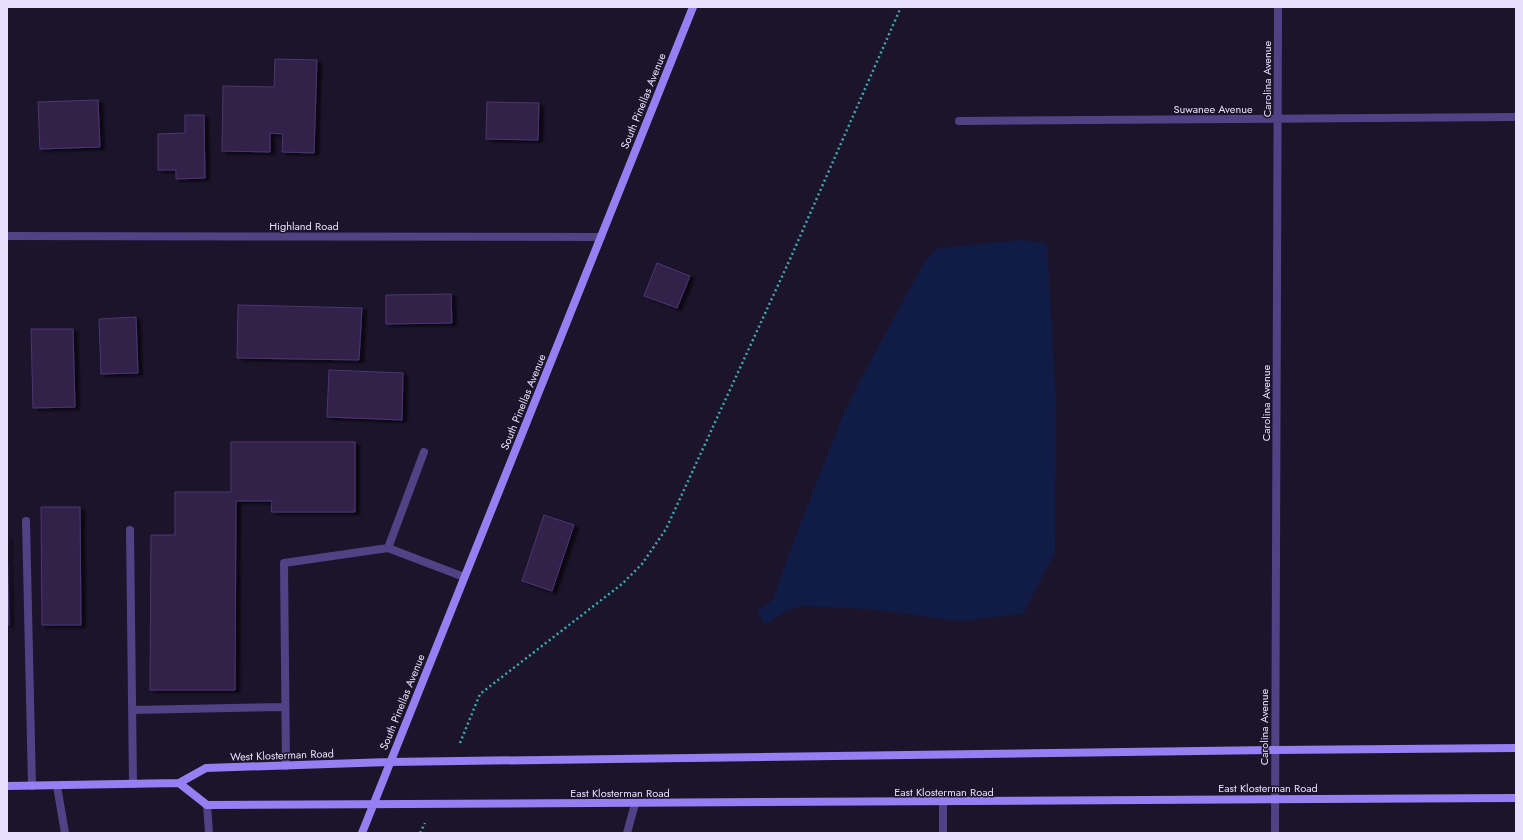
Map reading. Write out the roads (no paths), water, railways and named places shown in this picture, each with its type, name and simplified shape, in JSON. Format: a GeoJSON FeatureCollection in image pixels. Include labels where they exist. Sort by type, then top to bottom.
{"type":"FeatureCollection","features":[{"type":"Feature","properties":{"kind":"main road","name":"South Pinellas Avenue"},"geometry":{"type":"LineString","coordinates":[[362,833],[389,762],[602,237],[693,7]]}},
{"type":"Feature","properties":{"kind":"main road"},"geometry":{"type":"LineString","coordinates":[[389,762],[1516,748]]}},
{"type":"Feature","properties":{"kind":"main road","name":"West Klosterman Road"},"geometry":{"type":"LineString","coordinates":[[7,786],[179,783],[206,768],[389,762]]}},
{"type":"Feature","properties":{"kind":"main road"},"geometry":{"type":"LineString","coordinates":[[179,783],[207,806],[373,804]]}},
{"type":"Feature","properties":{"kind":"main road","name":"East Klosterman Road"},"geometry":{"type":"LineString","coordinates":[[373,804],[944,803],[1516,798]]}},
{"type":"Feature","properties":{"kind":"street","name":"Carolina Avenue"},"geometry":{"type":"LineString","coordinates":[[1275,833],[1278,7]]}},
{"type":"Feature","properties":{"kind":"street","name":"Suwanee Avenue"},"geometry":{"type":"LineString","coordinates":[[959,121],[1516,117]]}},
{"type":"Feature","properties":{"kind":"street","name":"Highland Road"},"geometry":{"type":"LineString","coordinates":[[7,236],[602,237]]}},
{"type":"Feature","properties":{"kind":"street"},"geometry":{"type":"LineString","coordinates":[[388,548],[424,452]]}},
{"type":"Feature","properties":{"kind":"street"},"geometry":{"type":"LineString","coordinates":[[26,521],[32,786]]}},
{"type":"Feature","properties":{"kind":"street"},"geometry":{"type":"LineString","coordinates":[[130,530],[133,784]]}},
{"type":"Feature","properties":{"kind":"street"},"geometry":{"type":"LineString","coordinates":[[286,766],[284,563],[388,548],[464,577]]}},
{"type":"Feature","properties":{"kind":"street"},"geometry":{"type":"LineString","coordinates":[[132,710],[285,707]]}},
{"type":"Feature","properties":{"kind":"street"},"geometry":{"type":"LineString","coordinates":[[57,786],[65,833]]}},
{"type":"Feature","properties":{"kind":"street"},"geometry":{"type":"LineString","coordinates":[[943,833],[944,803]]}},
{"type":"Feature","properties":{"kind":"street"},"geometry":{"type":"LineString","coordinates":[[627,833],[635,804]]}},
{"type":"Feature","properties":{"kind":"street"},"geometry":{"type":"LineString","coordinates":[[207,806],[209,833]]}},
{"type":"Feature","properties":{"kind":"water"},"geometry":{"type":"Polygon","coordinates":[[[1020,240],[1047,243],[1056,402],[1055,553],[1023,614],[959,621],[868,609],[800,606],[785,612],[765,625],[757,612],[773,599],[794,540],[841,420],[859,382],[922,266],[937,248],[1020,240]]]}}]}
